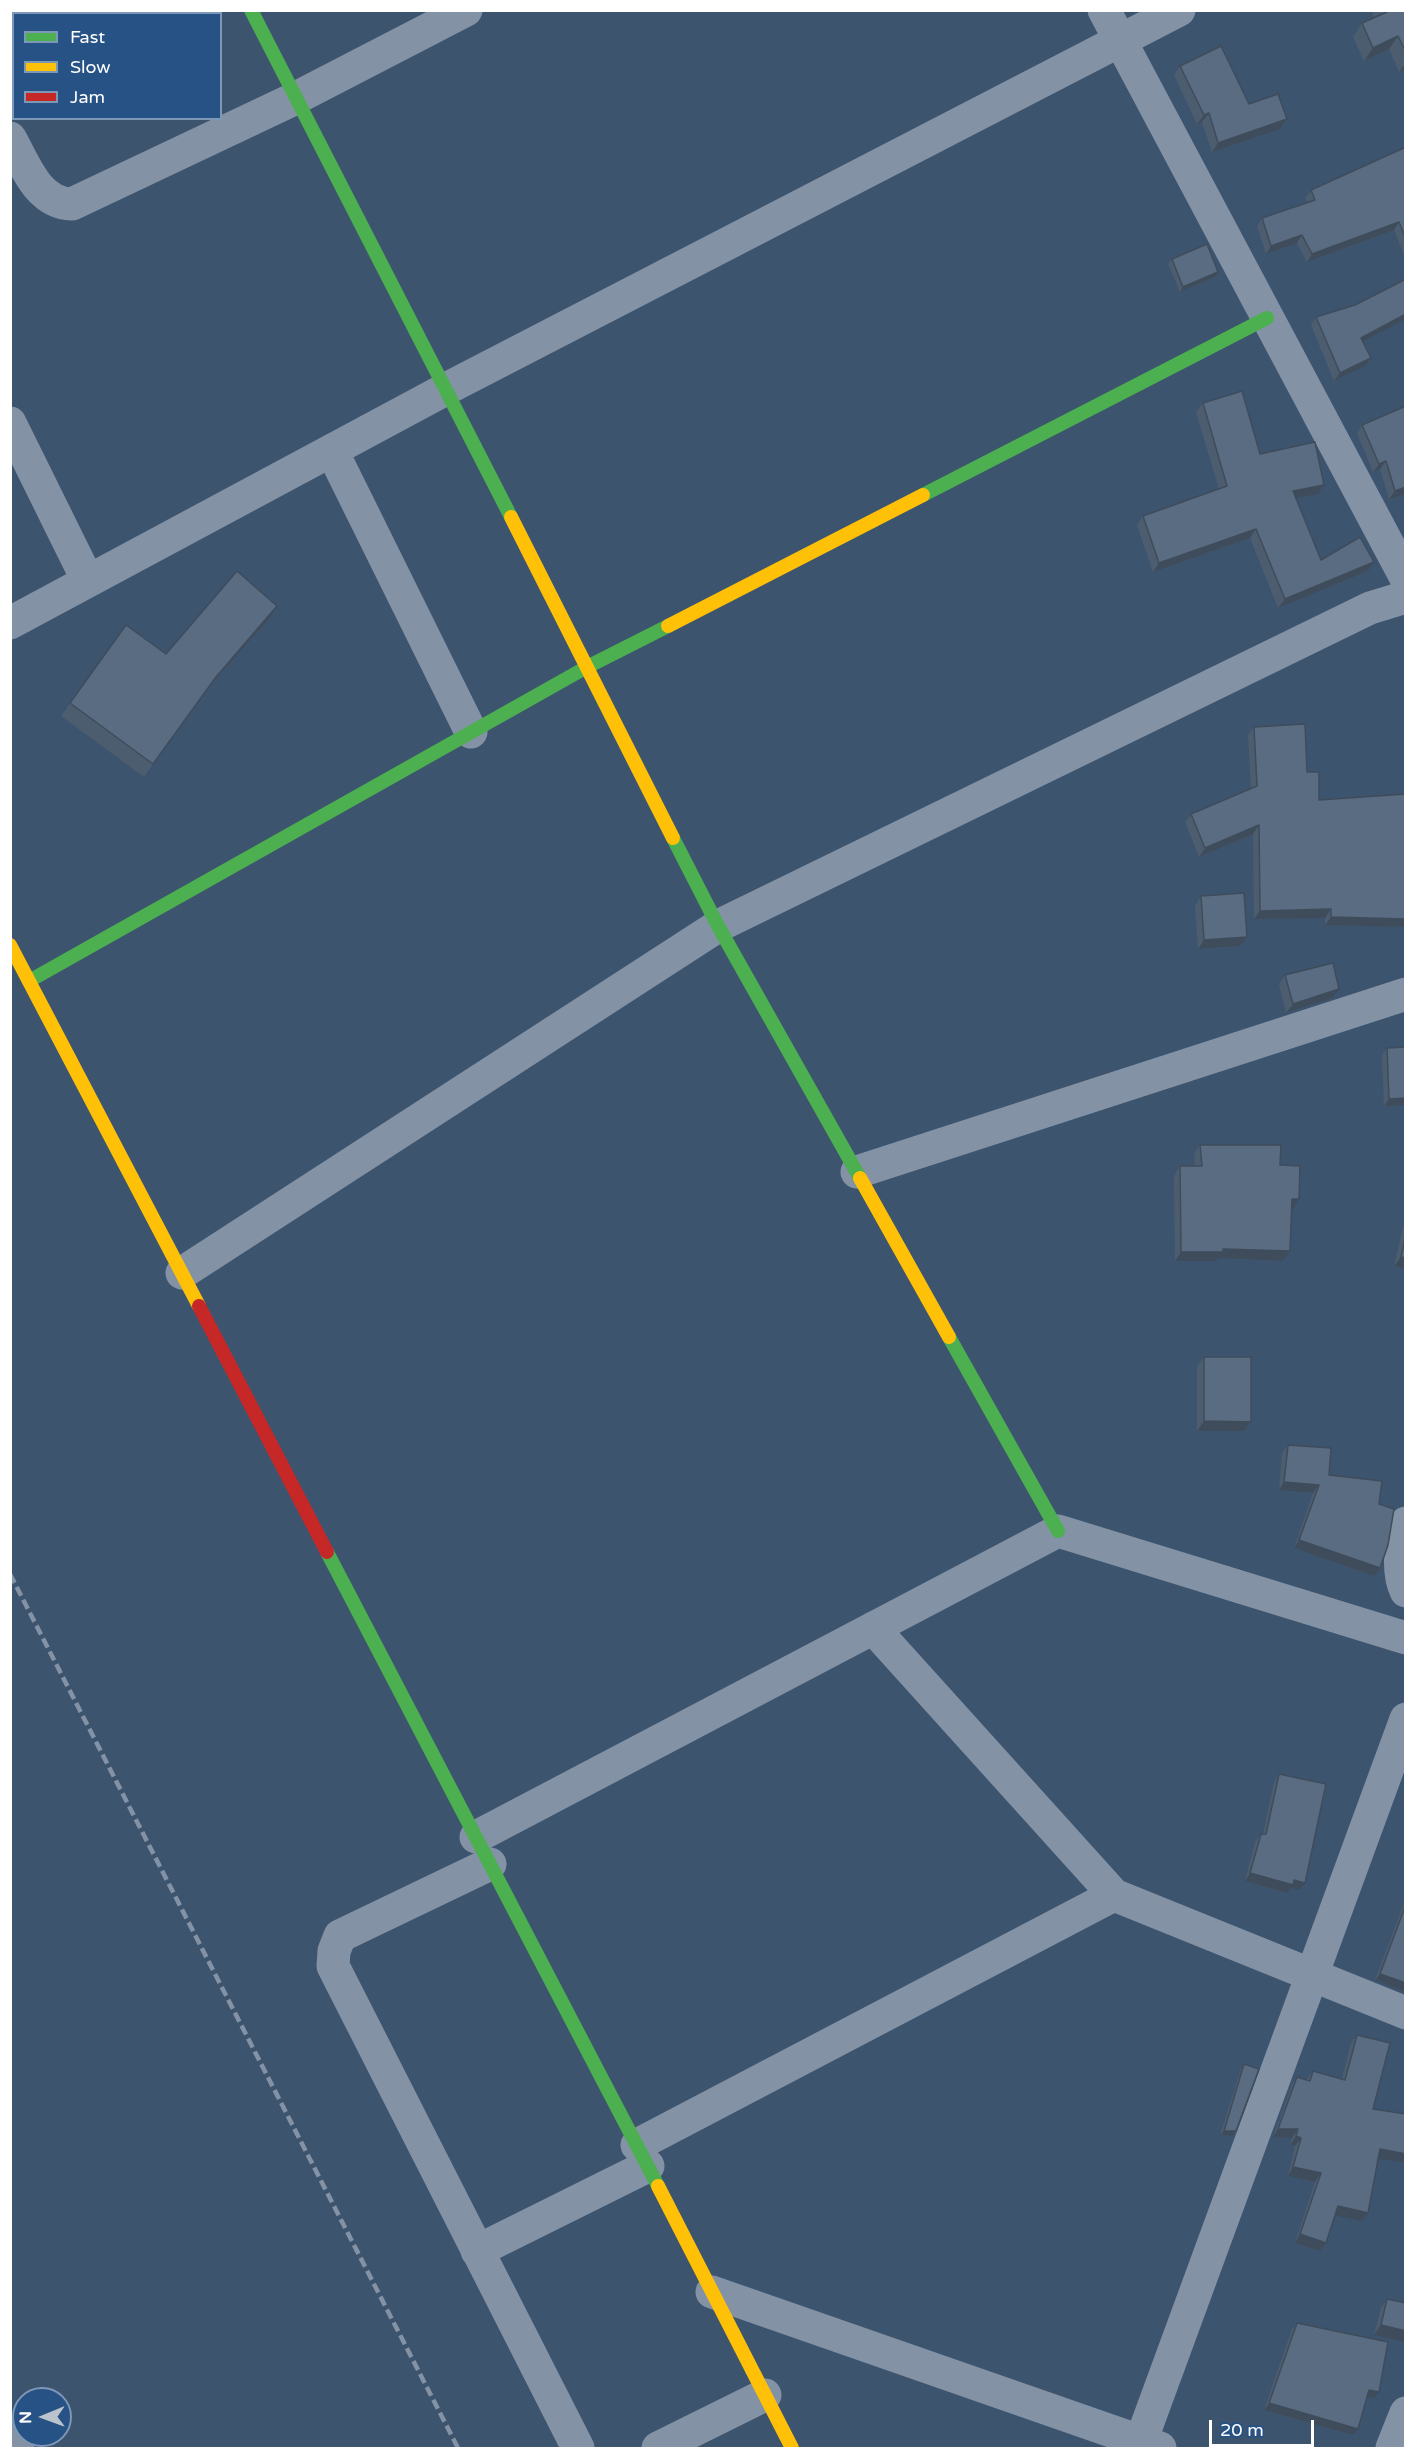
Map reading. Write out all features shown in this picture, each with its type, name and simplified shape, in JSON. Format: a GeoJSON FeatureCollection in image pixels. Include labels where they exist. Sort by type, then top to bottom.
{"type":"FeatureCollection","features":[{"type":"Feature","properties":{"kind":"street"},"geometry":{"type":"LineString","coordinates":[[251,10],[718,926],[1058,1531],[1406,1638]]}},
{"type":"Feature","properties":{"kind":"street"},"geometry":{"type":"LineString","coordinates":[[10,138],[22,186],[43,193],[61,203],[72,204],[296,99],[466,10]]}},
{"type":"Feature","properties":{"kind":"street"},"geometry":{"type":"LineString","coordinates":[[1104,10],[1406,578]]}},
{"type":"Feature","properties":{"kind":"street"},"geometry":{"type":"LineString","coordinates":[[10,623],[446,389],[1179,10]]}},
{"type":"Feature","properties":{"kind":"street"},"geometry":{"type":"LineString","coordinates":[[29,981],[587,667],[1267,318]]}},
{"type":"Feature","properties":{"kind":"street"},"geometry":{"type":"LineString","coordinates":[[10,423],[88,581]]}},
{"type":"Feature","properties":{"kind":"street"},"geometry":{"type":"LineString","coordinates":[[332,451],[471,732]]}},
{"type":"Feature","properties":{"kind":"street"},"geometry":{"type":"LineString","coordinates":[[182,1273],[718,926],[1370,608],[1406,597]]}},
{"type":"Feature","properties":{"kind":"street"},"geometry":{"type":"LineString","coordinates":[[10,945],[642,2155],[792,2448]]}},
{"type":"Feature","properties":{"kind":"street"},"geometry":{"type":"LineString","coordinates":[[857,1172],[1406,994]]}},
{"type":"Feature","properties":{"kind":"street"},"geometry":{"type":"LineString","coordinates":[[1406,1523],[1402,1540],[1402,1583],[1406,1591]]}},
{"type":"Feature","properties":{"kind":"street"},"geometry":{"type":"LineString","coordinates":[[578,2448],[333,1966],[334,1951],[340,1936],[483,1851],[873,1628],[1058,1531]]}},
{"type":"Feature","properties":{"kind":"street"},"geometry":{"type":"LineString","coordinates":[[873,1628],[1114,1895],[1406,2013]]}},
{"type":"Feature","properties":{"kind":"street"},"geometry":{"type":"LineString","coordinates":[[712,2292],[1151,2445],[1313,1975],[1406,1719]]}},
{"type":"Feature","properties":{"kind":"street"},"geometry":{"type":"LineString","coordinates":[[477,2251],[642,2155],[1114,1895]]}},
{"type":"Feature","properties":{"kind":"street"},"geometry":{"type":"LineString","coordinates":[[658,2448],[765,2396]]}},
{"type":"Feature","properties":{"kind":"street"},"geometry":{"type":"LineString","coordinates":[[1392,2448],[1406,2413]]}},
{"type":"Feature","properties":{"kind":"street"},"geometry":{"type":"LineString","coordinates":[[10,2433],[18,2448]]}},
{"type":"Feature","properties":{"kind":"building"},"geometry":{"type":"Polygon","coordinates":[[[1386,10],[1406,10],[1406,52],[1398,36],[1373,48],[1362,23],[1387,12],[1386,10]]]}},
{"type":"Feature","properties":{"kind":"building"},"geometry":{"type":"Polygon","coordinates":[[[1221,46],[1249,104],[1278,94],[1287,119],[1218,143],[1209,113],[1204,115],[1180,66],[1221,46]]]}},
{"type":"Feature","properties":{"kind":"building"},"geometry":{"type":"Polygon","coordinates":[[[1406,147],[1406,239],[1399,222],[1312,254],[1302,235],[1271,246],[1262,218],[1315,200],[1311,190],[1406,147]]]}},
{"type":"Feature","properties":{"kind":"building"},"geometry":{"type":"Polygon","coordinates":[[[1207,244],[1218,272],[1183,287],[1172,259],[1207,244]]]}},
{"type":"Feature","properties":{"kind":"building"},"geometry":{"type":"Polygon","coordinates":[[[1406,279],[1406,314],[1361,338],[1371,358],[1340,373],[1316,317],[1355,305],[1406,279]]]}},
{"type":"Feature","properties":{"kind":"building"},"geometry":{"type":"Polygon","coordinates":[[[1242,391],[1260,454],[1315,442],[1324,485],[1293,491],[1321,560],[1360,537],[1374,562],[1285,599],[1256,529],[1159,563],[1143,516],[1227,486],[1203,403],[1242,391]]]}},
{"type":"Feature","properties":{"kind":"building"},"geometry":{"type":"Polygon","coordinates":[[[1406,406],[1406,487],[1395,491],[1386,461],[1379,464],[1362,425],[1406,406]]]}},
{"type":"Feature","properties":{"kind":"building"},"geometry":{"type":"Polygon","coordinates":[[[237,571],[277,606],[216,677],[153,764],[70,703],[126,625],[166,654],[237,571]]]}},
{"type":"Feature","properties":{"kind":"building"},"geometry":{"type":"Polygon","coordinates":[[[1305,724],[1307,772],[1319,772],[1319,800],[1406,794],[1406,919],[1331,917],[1331,909],[1260,911],[1259,825],[1205,848],[1191,814],[1257,786],[1254,727],[1305,724]]]}},
{"type":"Feature","properties":{"kind":"building"},"geometry":{"type":"Polygon","coordinates":[[[1244,893],[1247,937],[1204,940],[1201,896],[1244,893]]]}},
{"type":"Feature","properties":{"kind":"building"},"geometry":{"type":"Polygon","coordinates":[[[1333,963],[1339,989],[1293,1004],[1285,975],[1333,963]]]}},
{"type":"Feature","properties":{"kind":"building"},"geometry":{"type":"Polygon","coordinates":[[[1406,1047],[1406,1098],[1389,1099],[1387,1048],[1406,1047]]]}},
{"type":"Feature","properties":{"kind":"building"},"geometry":{"type":"Polygon","coordinates":[[[1200,1145],[1281,1145],[1280,1165],[1300,1166],[1299,1199],[1292,1199],[1290,1251],[1223,1249],[1223,1252],[1181,1252],[1180,1166],[1202,1166],[1200,1145]]]}},
{"type":"Feature","properties":{"kind":"building"},"geometry":{"type":"Polygon","coordinates":[[[1406,1235],[1406,1258],[1401,1257],[1406,1235]]]}},
{"type":"Feature","properties":{"kind":"building"},"geometry":{"type":"Polygon","coordinates":[[[1204,1357],[1251,1357],[1251,1422],[1204,1421],[1204,1357]]]}},
{"type":"Feature","properties":{"kind":"building"},"geometry":{"type":"Polygon","coordinates":[[[1288,1445],[1331,1448],[1329,1475],[1382,1481],[1379,1504],[1394,1509],[1388,1545],[1380,1568],[1299,1540],[1319,1485],[1284,1482],[1288,1445]]]}},
{"type":"Feature","properties":{"kind":"building"},"geometry":{"type":"Polygon","coordinates":[[[1279,1774],[1326,1784],[1305,1883],[1294,1880],[1293,1885],[1250,1873],[1261,1834],[1266,1834],[1279,1774]]]}},
{"type":"Feature","properties":{"kind":"building"},"geometry":{"type":"Polygon","coordinates":[[[1406,1904],[1406,1983],[1380,1974],[1406,1904]]]}},
{"type":"Feature","properties":{"kind":"building"},"geometry":{"type":"Polygon","coordinates":[[[1357,2035],[1390,2043],[1373,2109],[1406,2114],[1406,2154],[1380,2149],[1368,2213],[1338,2206],[1326,2243],[1300,2234],[1321,2173],[1293,2167],[1301,2138],[1296,2136],[1298,2129],[1278,2129],[1297,2077],[1310,2081],[1313,2071],[1345,2080],[1357,2035]]]}},
{"type":"Feature","properties":{"kind":"building"},"geometry":{"type":"Polygon","coordinates":[[[1244,2064],[1259,2069],[1236,2131],[1224,2131],[1244,2064]]]}},
{"type":"Feature","properties":{"kind":"building"},"geometry":{"type":"Polygon","coordinates":[[[1387,2299],[1406,2303],[1406,2331],[1381,2325],[1387,2299]]]}},
{"type":"Feature","properties":{"kind":"building"},"geometry":{"type":"Polygon","coordinates":[[[1297,2323],[1388,2342],[1379,2392],[1369,2390],[1358,2429],[1269,2403],[1297,2323]]]}},
{"type":"Feature","properties":{"kind":"railway"},"geometry":{"type":"LineString","coordinates":[[10,1574],[458,2448]]}},
{"type":"Feature","properties":{"kind":"traffic: fast"},"geometry":{"type":"LineString","coordinates":[[251,10],[511,517]]}},
{"type":"Feature","properties":{"kind":"traffic: fast"},"geometry":{"type":"LineString","coordinates":[[923,495],[1267,318]]}},
{"type":"Feature","properties":{"kind":"traffic: fast"},"geometry":{"type":"LineString","coordinates":[[29,981],[587,667],[668,626]]}},
{"type":"Feature","properties":{"kind":"traffic: fast"},"geometry":{"type":"LineString","coordinates":[[673,838],[718,926],[860,1178]]}},
{"type":"Feature","properties":{"kind":"traffic: fast"},"geometry":{"type":"LineString","coordinates":[[949,1337],[1058,1531]]}},
{"type":"Feature","properties":{"kind":"traffic: fast"},"geometry":{"type":"LineString","coordinates":[[327,1552],[658,2186]]}},
{"type":"Feature","properties":{"kind":"traffic: slow"},"geometry":{"type":"LineString","coordinates":[[668,626],[923,495]]}},
{"type":"Feature","properties":{"kind":"traffic: slow"},"geometry":{"type":"LineString","coordinates":[[511,517],[673,838]]}},
{"type":"Feature","properties":{"kind":"traffic: slow"},"geometry":{"type":"LineString","coordinates":[[10,945],[199,1306]]}},
{"type":"Feature","properties":{"kind":"traffic: slow"},"geometry":{"type":"LineString","coordinates":[[860,1178],[949,1337]]}},
{"type":"Feature","properties":{"kind":"traffic: slow"},"geometry":{"type":"LineString","coordinates":[[658,2186],[792,2448]]}},
{"type":"Feature","properties":{"kind":"traffic: jam"},"geometry":{"type":"LineString","coordinates":[[199,1306],[327,1552]]}}]}
